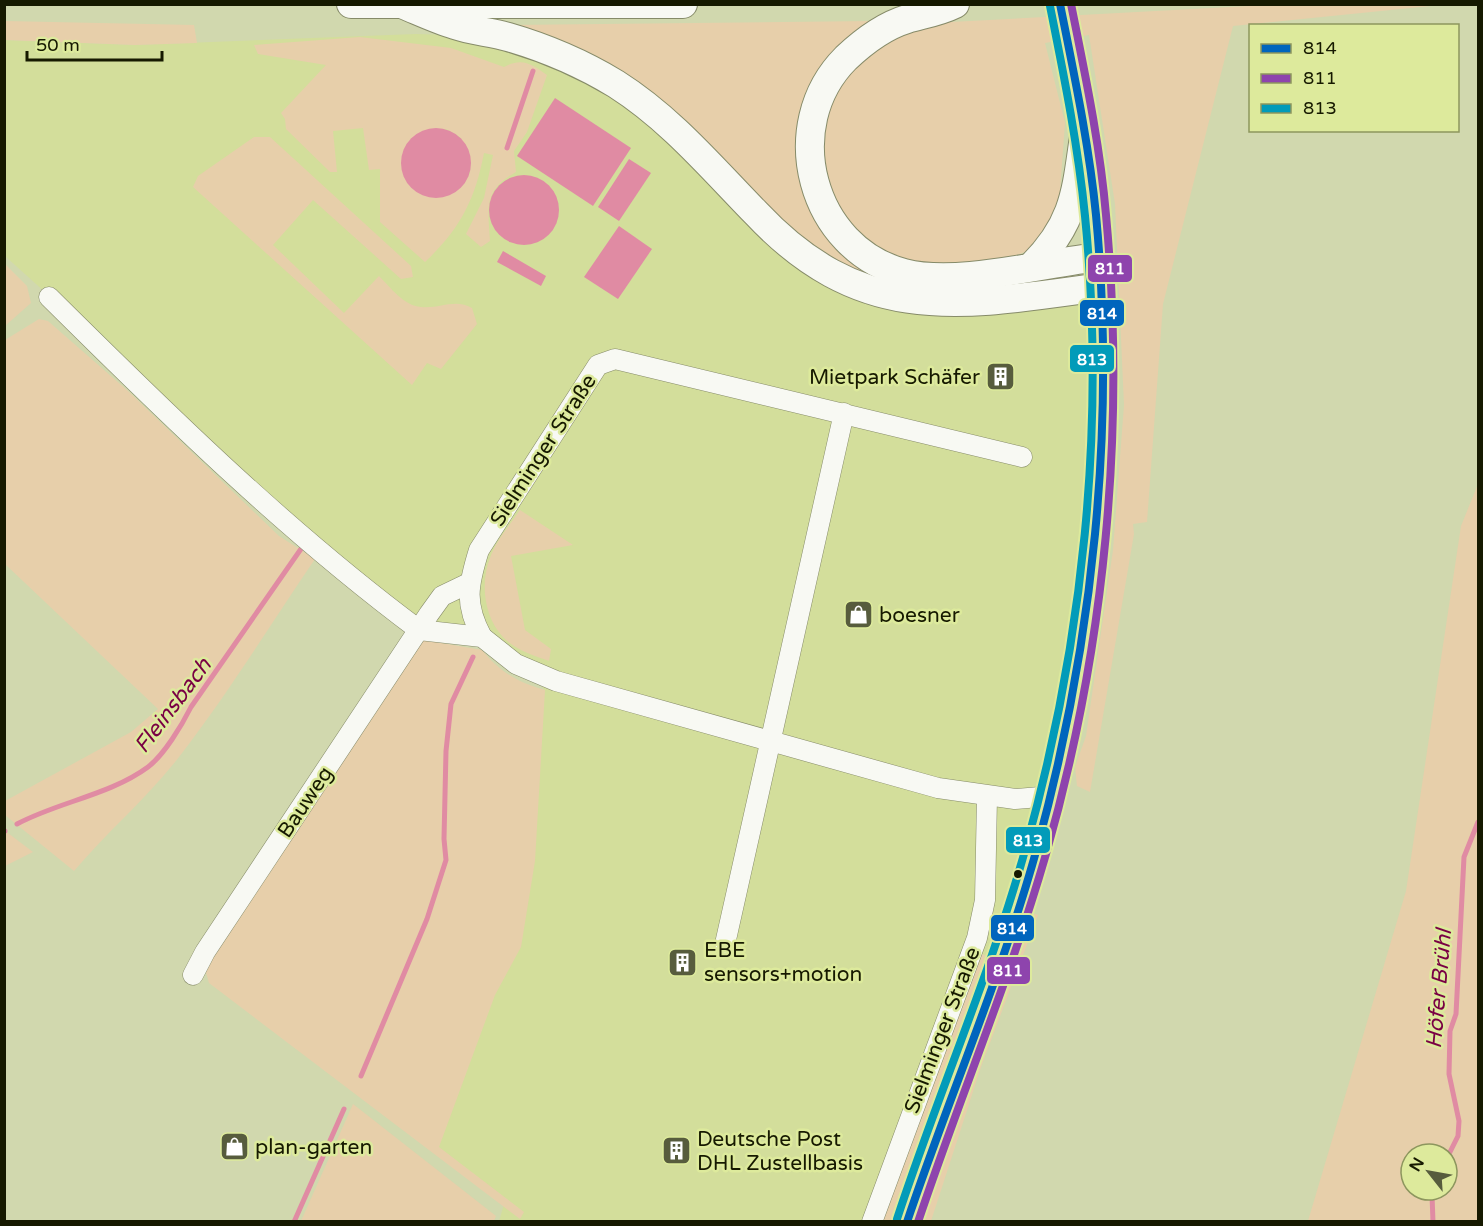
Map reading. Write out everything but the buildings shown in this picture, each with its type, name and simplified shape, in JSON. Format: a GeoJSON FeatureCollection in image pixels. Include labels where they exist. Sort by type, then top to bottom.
{"type":"FeatureCollection","features":[{"type":"Feature","properties":{"kind":"highway"},"geometry":{"type":"LineString","coordinates":[[351,4],[683,4]]}},
{"type":"Feature","properties":{"kind":"highway"},"geometry":{"type":"LineString","coordinates":[[955,4],[936,13],[888,26],[845,60],[816,108],[808,143],[811,176],[825,210],[846,239],[889,268],[923,277],[941,278],[1099,257]]}},
{"type":"Feature","properties":{"kind":"highway"},"geometry":{"type":"LineString","coordinates":[[405,5],[454,25],[509,37],[563,57],[615,84],[681,134],[755,213],[793,248],[829,271],[862,287],[909,300],[947,304],[987,302],[1101,287]]}},
{"type":"Feature","properties":{"kind":"highway"},"geometry":{"type":"LineString","coordinates":[[1032,266],[1054,242],[1068,217],[1085,130]]}},
{"type":"Feature","properties":{"kind":"street","name":"Sielminger Straße"},"geometry":{"type":"LineString","coordinates":[[906,1221],[1001,962],[1052,796],[1074,695],[1094,545],[1103,421],[1101,287],[1085,130],[1060,4]]}},
{"type":"Feature","properties":{"kind":"street"},"geometry":{"type":"LineString","coordinates":[[49,297],[182,429],[348,576],[419,630],[482,637]]}},
{"type":"Feature","properties":{"kind":"street","name":"Sielminger Straße"},"geometry":{"type":"LineString","coordinates":[[1022,457],[627,360],[615,359],[598,365],[479,550],[469,583],[472,618],[482,637],[499,653],[537,674],[938,788],[987,797],[1015,799],[1052,796]]}},
{"type":"Feature","properties":{"kind":"street"},"geometry":{"type":"LineString","coordinates":[[725,944],[844,414]]}},
{"type":"Feature","properties":{"kind":"street","name":"Bauweg"},"geometry":{"type":"LineString","coordinates":[[193,975],[211,943],[442,596],[469,583]]}},
{"type":"Feature","properties":{"kind":"street","name":"Sielminger Straße"},"geometry":{"type":"LineString","coordinates":[[872,1221],[977,938],[985,900],[987,797]]}},
{"type":"Feature","properties":{"kind":"shaded area"},"geometry":{"type":"Polygon","coordinates":[[[1287,4],[1440,5],[1233,26],[1163,304],[1147,522],[1133,524],[1134,534],[1090,792],[1077,786],[1075,767],[1086,736],[1113,550],[1124,405],[1115,204],[1089,35],[1045,43],[1065,123],[1059,205],[1046,234],[1025,252],[995,263],[938,270],[875,252],[828,205],[816,132],[844,67],[902,32],[951,22],[1287,4]]]}},
{"type":"Feature","properties":{"kind":"shaded area"},"geometry":{"type":"Polygon","coordinates":[[[5,21],[194,25],[197,43],[135,45],[5,40],[5,21]]]}},
{"type":"Feature","properties":{"kind":"shaded area"},"geometry":{"type":"Polygon","coordinates":[[[872,21],[797,142],[798,171],[806,200],[819,226],[855,262],[1070,272],[1073,276],[1071,280],[959,296],[834,267],[718,163],[510,25],[872,21]]]}},
{"type":"Feature","properties":{"kind":"shaded area"},"geometry":{"type":"Polygon","coordinates":[[[416,34],[509,37],[579,64],[755,213],[1101,287],[1103,391],[1068,728],[907,1221],[499,1221],[505,1201],[434,1150],[534,860],[544,690],[537,674],[482,637],[419,630],[5,256],[4,40],[135,45],[416,34]]]}},
{"type":"Feature","properties":{"kind":"shaded area"},"geometry":{"type":"Polygon","coordinates":[[[360,37],[451,48],[504,67],[516,62],[527,63],[547,75],[527,132],[514,151],[516,172],[498,186],[490,201],[490,241],[481,247],[466,234],[484,198],[493,155],[484,153],[476,185],[464,213],[448,238],[425,262],[380,222],[380,169],[369,170],[363,128],[333,131],[337,172],[330,172],[286,129],[285,119],[281,113],[326,65],[258,54],[254,45],[360,37]],[[446,129],[410,140],[403,154],[402,169],[462,186],[470,173],[460,137],[446,129]]]}},
{"type":"Feature","properties":{"kind":"shaded area"},"geometry":{"type":"Polygon","coordinates":[[[555,98],[631,148],[593,206],[517,156],[555,98]]]}},
{"type":"Feature","properties":{"kind":"shaded area"},"geometry":{"type":"Polygon","coordinates":[[[436,128],[449,131],[461,138],[468,150],[471,163],[468,176],[461,188],[449,195],[436,198],[423,195],[411,188],[404,176],[401,163],[404,150],[411,138],[423,131],[436,128]]]}},
{"type":"Feature","properties":{"kind":"shaded area"},"geometry":{"type":"Polygon","coordinates":[[[254,137],[270,137],[411,266],[413,277],[401,279],[313,200],[273,245],[344,313],[379,276],[398,295],[415,306],[460,304],[472,308],[477,324],[441,369],[427,363],[412,385],[193,187],[198,176],[254,137]]]}},
{"type":"Feature","properties":{"kind":"shaded area"},"geometry":{"type":"Polygon","coordinates":[[[629,159],[651,173],[619,221],[598,207],[629,159]]]}},
{"type":"Feature","properties":{"kind":"shaded area"},"geometry":{"type":"Polygon","coordinates":[[[524,175],[537,178],[549,185],[556,197],[559,210],[556,223],[549,235],[537,242],[524,245],[511,242],[499,235],[492,223],[489,210],[492,197],[499,185],[511,178],[524,175]]]}},
{"type":"Feature","properties":{"kind":"shaded area"},"geometry":{"type":"Polygon","coordinates":[[[619,226],[652,249],[618,299],[584,277],[619,226]]]}},
{"type":"Feature","properties":{"kind":"shaded area"},"geometry":{"type":"Polygon","coordinates":[[[503,251],[546,276],[541,286],[497,262],[503,251]]]}},
{"type":"Feature","properties":{"kind":"shaded area"},"geometry":{"type":"Polygon","coordinates":[[[5,264],[27,286],[31,303],[5,326],[5,264]]]}},
{"type":"Feature","properties":{"kind":"shaded area"},"geometry":{"type":"Polygon","coordinates":[[[39,319],[48,321],[128,391],[279,536],[315,559],[232,684],[179,757],[74,871],[5,815],[5,801],[131,732],[158,709],[5,564],[5,340],[39,319]]]}},
{"type":"Feature","properties":{"kind":"shaded area"},"geometry":{"type":"Polygon","coordinates":[[[1478,484],[1478,1221],[1308,1221],[1406,891],[1461,526],[1478,484]]]}},
{"type":"Feature","properties":{"kind":"shaded area"},"geometry":{"type":"Polygon","coordinates":[[[520,510],[573,545],[511,556],[525,630],[551,649],[549,661],[508,642],[497,629],[488,610],[485,578],[490,558],[499,539],[520,510]]]}},
{"type":"Feature","properties":{"kind":"shaded area"},"geometry":{"type":"Polygon","coordinates":[[[418,639],[482,650],[510,675],[526,684],[545,690],[535,861],[521,947],[495,995],[439,1147],[524,1212],[520,1219],[209,983],[205,969],[418,639]]]}},
{"type":"Feature","properties":{"kind":"shaded area"},"geometry":{"type":"Polygon","coordinates":[[[4,830],[33,852],[4,866],[4,830]]]}},
{"type":"Feature","properties":{"kind":"shaded area"},"geometry":{"type":"Polygon","coordinates":[[[1032,913],[1038,915],[981,1067],[931,1221],[914,1222],[999,985],[1032,913]]]}},
{"type":"Feature","properties":{"kind":"shaded area"},"geometry":{"type":"Polygon","coordinates":[[[979,953],[987,956],[891,1221],[881,1222],[979,953]]]}},
{"type":"Feature","properties":{"kind":"shaded area"},"geometry":{"type":"Polygon","coordinates":[[[353,1104],[496,1216],[494,1221],[301,1221],[353,1104]]]}},
{"type":"Feature","properties":{"kind":"waterway","name":"Fleinsbach"},"geometry":{"type":"LineString","coordinates":[[507,148],[533,71]]}},
{"type":"Feature","properties":{"kind":"waterway","name":"Fleinsbach"},"geometry":{"type":"LineString","coordinates":[[17,824],[117,785],[154,762],[303,546]]}},
{"type":"Feature","properties":{"kind":"waterway"},"geometry":{"type":"LineString","coordinates":[[361,1076],[427,919],[446,860],[444,839],[446,751],[451,704],[473,657]]}},
{"type":"Feature","properties":{"kind":"waterway","name":"Höfer Brühl"},"geometry":{"type":"LineString","coordinates":[[1455,1142],[1458,1136],[1459,1121],[1449,1074],[1450,1031],[1456,1014],[1464,857],[1478,822]]}},
{"type":"Feature","properties":{"kind":"waterway"},"geometry":{"type":"LineString","coordinates":[[294,1222],[344,1109]]}},
{"type":"Feature","properties":{"kind":"waterway","name":"Höfer Brühl"},"geometry":{"type":"LineString","coordinates":[[1432,1202],[1433,1222]]}},
{"type":"Feature","properties":{"kind":"transit line","name":"814"},"geometry":{"type":"LineString","coordinates":[[907,1222],[992,989],[1037,848],[1073,692],[1086,614],[1101,454],[1102,295],[1096,215],[1089,162],[1060,4]]}},
{"type":"Feature","properties":{"kind":"transit line","name":"811"},"geometry":{"type":"LineString","coordinates":[[918,1222],[1017,947],[1046,854],[1083,697],[1096,618],[1106,538],[1111,457],[1112,295],[1100,162],[1071,4]]}},
{"type":"Feature","properties":{"kind":"transit line","name":"813"},"geometry":{"type":"LineString","coordinates":[[897,1219],[997,941],[1026,847],[1046,770],[1062,692],[1085,534],[1091,455],[1093,375],[1091,295],[1079,163],[1050,6]]}},
{"type":"Feature","properties":{"kind":"place","name":"Mietpark Schäfer"},"geometry":{"type":"Point","coordinates":[1001,377]}},
{"type":"Feature","properties":{"kind":"place","name":"boesner"},"geometry":{"type":"Point","coordinates":[858,615]}},
{"type":"Feature","properties":{"kind":"place","name":"EBE sensors+motion"},"geometry":{"type":"Point","coordinates":[683,962]}},
{"type":"Feature","properties":{"kind":"place","name":"plan-garten"},"geometry":{"type":"Point","coordinates":[234,1147]}},
{"type":"Feature","properties":{"kind":"place","name":"Deutsche Post DHL Zustellbasis"},"geometry":{"type":"Point","coordinates":[676,1151]}}]}
